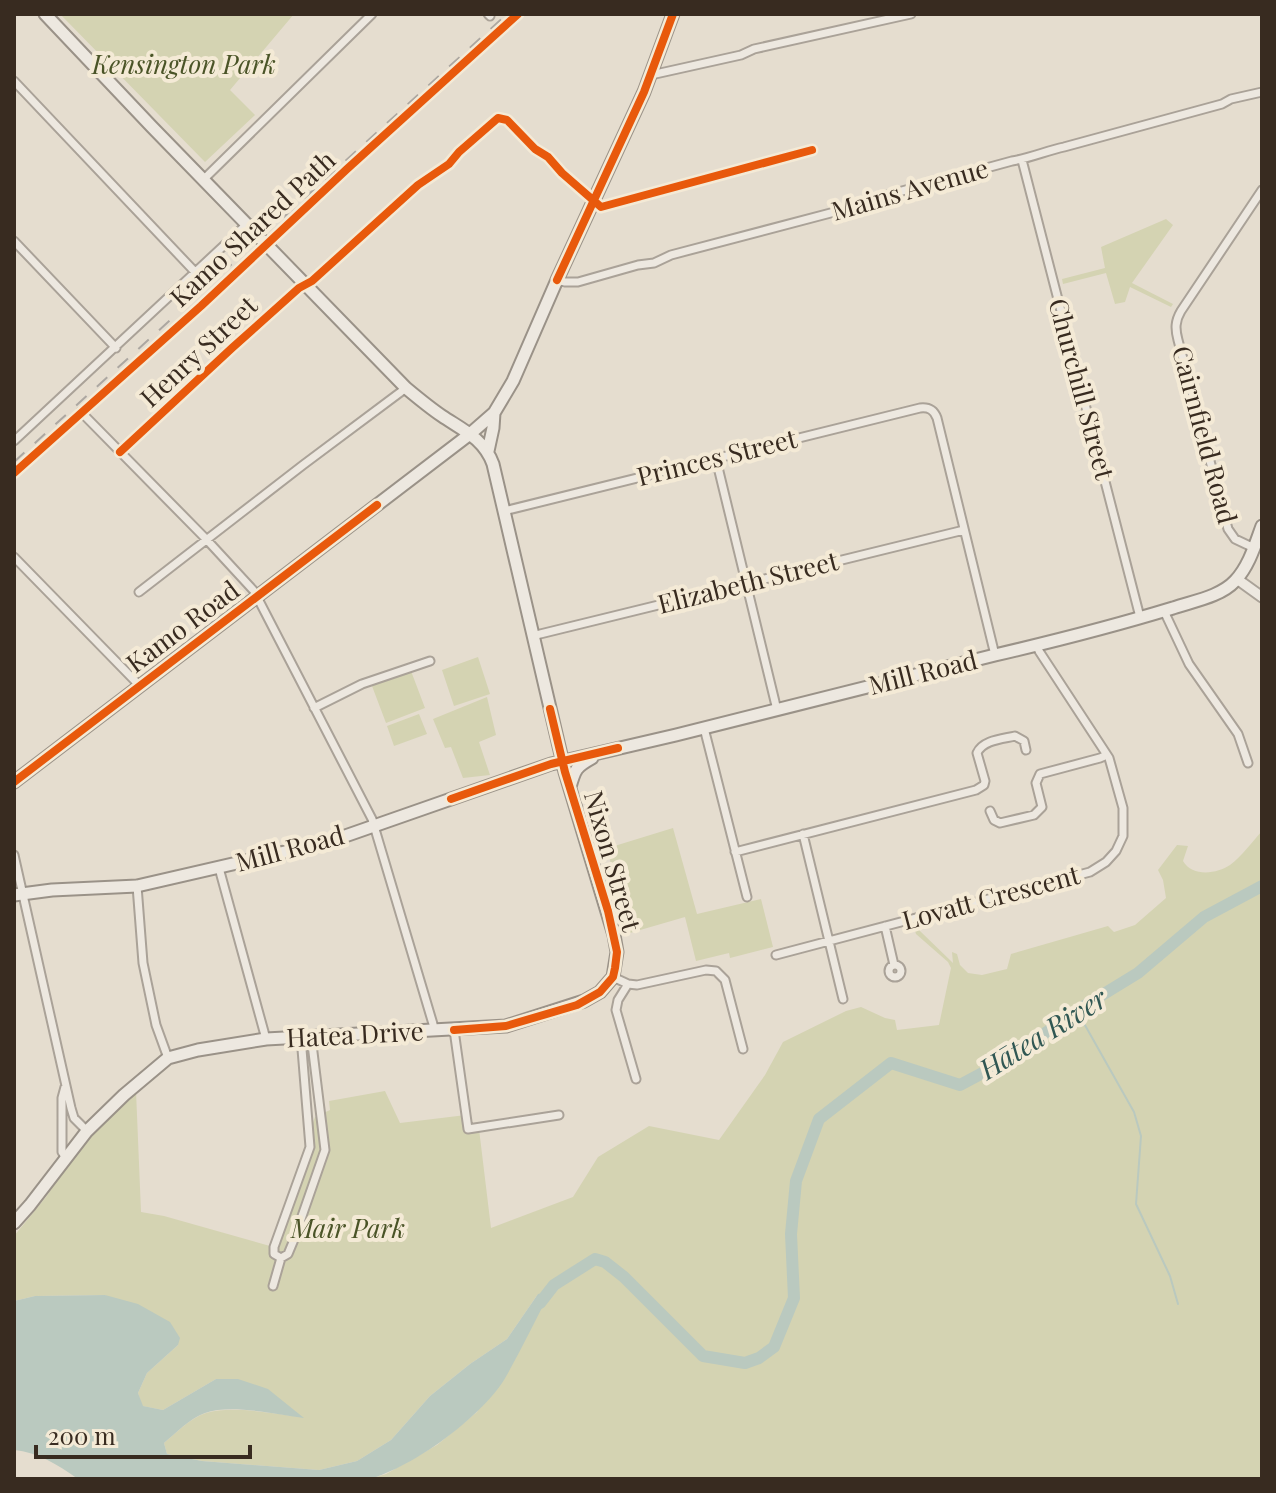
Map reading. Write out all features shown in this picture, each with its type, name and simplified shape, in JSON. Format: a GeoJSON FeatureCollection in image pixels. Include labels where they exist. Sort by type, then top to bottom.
{"type":"FeatureCollection","features":[{"type":"Feature","properties":{"kind":"main road"},"geometry":{"type":"LineString","coordinates":[[45,14],[406,388],[470,434],[488,451]]}},
{"type":"Feature","properties":{"kind":"main road","name":"Kamo Road"},"geometry":{"type":"LineString","coordinates":[[14,782],[494,413],[513,381],[651,75],[673,14]]}},
{"type":"Feature","properties":{"kind":"main road"},"geometry":{"type":"LineString","coordinates":[[488,451],[494,413]]}},
{"type":"Feature","properties":{"kind":"main road","name":"Nixon Street"},"geometry":{"type":"LineString","coordinates":[[488,451],[563,761],[616,944],[617,961],[613,977]]}},
{"type":"Feature","properties":{"kind":"main road"},"geometry":{"type":"LineString","coordinates":[[1237,579],[1251,558],[1262,526]]}},
{"type":"Feature","properties":{"kind":"main road","name":"Mill Road"},"geometry":{"type":"LineString","coordinates":[[18,894],[137,886],[328,842],[563,761],[1037,646],[1164,611],[1223,591],[1237,579]]}},
{"type":"Feature","properties":{"kind":"main road","name":"Mill Road"},"geometry":{"type":"LineString","coordinates":[[570,787],[578,766],[603,752]]}},
{"type":"Feature","properties":{"kind":"main road","name":"Hatea Drive"},"geometry":{"type":"LineString","coordinates":[[14,1223],[87,1131],[168,1058],[266,1039],[506,1026],[577,1005],[600,992],[613,977]]}},
{"type":"Feature","properties":{"kind":"street"},"geometry":{"type":"LineString","coordinates":[[204,179],[372,14]]}},
{"type":"Feature","properties":{"kind":"street"},"geometry":{"type":"LineString","coordinates":[[651,75],[911,14]]}},
{"type":"Feature","properties":{"kind":"street"},"geometry":{"type":"LineString","coordinates":[[14,81],[196,273]]}},
{"type":"Feature","properties":{"kind":"street","name":"Mains Avenue"},"geometry":{"type":"LineString","coordinates":[[557,280],[578,282],[654,263],[671,255],[1262,92]]}},
{"type":"Feature","properties":{"kind":"street","name":"Henry Street"},"geometry":{"type":"LineString","coordinates":[[120,452],[299,288],[418,185],[449,164],[494,121],[507,120],[594,202]]}},
{"type":"Feature","properties":{"kind":"street"},"geometry":{"type":"LineString","coordinates":[[594,202],[603,207],[812,150]]}},
{"type":"Feature","properties":{"kind":"street","name":"Churchill Street"},"geometry":{"type":"LineString","coordinates":[[1022,160],[1140,617]]}},
{"type":"Feature","properties":{"kind":"street","name":"Cairnfield Road"},"geometry":{"type":"LineString","coordinates":[[1254,548],[1235,539],[1228,529],[1176,333],[1176,322],[1262,190]]}},
{"type":"Feature","properties":{"kind":"street"},"geometry":{"type":"LineString","coordinates":[[14,441],[247,224]]}},
{"type":"Feature","properties":{"kind":"street"},"geometry":{"type":"LineString","coordinates":[[14,241],[116,348]]}},
{"type":"Feature","properties":{"kind":"street"},"geometry":{"type":"LineString","coordinates":[[139,592],[406,388]]}},
{"type":"Feature","properties":{"kind":"street","name":"Princes Street"},"geometry":{"type":"LineString","coordinates":[[504,511],[920,408],[931,409],[937,418],[964,530]]}},
{"type":"Feature","properties":{"kind":"street"},"geometry":{"type":"LineString","coordinates":[[81,412],[207,540],[257,596],[374,826],[434,1031]]}},
{"type":"Feature","properties":{"kind":"street"},"geometry":{"type":"LineString","coordinates":[[716,459],[777,710]]}},
{"type":"Feature","properties":{"kind":"street"},"geometry":{"type":"LineString","coordinates":[[964,530],[995,655]]}},
{"type":"Feature","properties":{"kind":"street","name":"Elizabeth Street"},"geometry":{"type":"LineString","coordinates":[[532,636],[964,530]]}},
{"type":"Feature","properties":{"kind":"street"},"geometry":{"type":"LineString","coordinates":[[14,557],[140,686]]}},
{"type":"Feature","properties":{"kind":"street"},"geometry":{"type":"LineString","coordinates":[[1237,579],[1262,597]]}},
{"type":"Feature","properties":{"kind":"street"},"geometry":{"type":"LineString","coordinates":[[1164,611],[1189,664],[1238,734],[1248,763]]}},
{"type":"Feature","properties":{"kind":"street","name":"Lovatt Crescent"},"geometry":{"type":"LineString","coordinates":[[776,955],[1090,872],[1116,851],[1124,827],[1123,808],[1113,770],[1107,755],[1037,646]]}},
{"type":"Feature","properties":{"kind":"street"},"geometry":{"type":"LineString","coordinates":[[314,708],[362,684],[430,661]]}},
{"type":"Feature","properties":{"kind":"street"},"geometry":{"type":"LineString","coordinates":[[704,728],[747,897]]}},
{"type":"Feature","properties":{"kind":"street"},"geometry":{"type":"LineString","coordinates":[[735,852],[976,790],[985,781],[977,753],[983,745],[1015,736],[1024,741],[1026,750]]}},
{"type":"Feature","properties":{"kind":"street"},"geometry":{"type":"LineString","coordinates":[[990,811],[994,820],[1000,823],[1034,815],[1042,807],[1036,783],[1040,774],[1107,755]]}},
{"type":"Feature","properties":{"kind":"street"},"geometry":{"type":"LineString","coordinates":[[803,834],[843,999]]}},
{"type":"Feature","properties":{"kind":"street"},"geometry":{"type":"LineString","coordinates":[[14,855],[18,894],[74,1118],[87,1131]]}},
{"type":"Feature","properties":{"kind":"street"},"geometry":{"type":"LineString","coordinates":[[219,868],[266,1039]]}},
{"type":"Feature","properties":{"kind":"street"},"geometry":{"type":"LineString","coordinates":[[137,886],[143,963],[156,1025],[168,1058]]}},
{"type":"Feature","properties":{"kind":"street"},"geometry":{"type":"LineString","coordinates":[[885,926],[894,965]]}},
{"type":"Feature","properties":{"kind":"street"},"geometry":{"type":"LineString","coordinates":[[613,977],[628,984],[647,984],[706,970],[716,971],[725,980],[743,1049]]}},
{"type":"Feature","properties":{"kind":"street"},"geometry":{"type":"LineString","coordinates":[[628,984],[616,1010],[636,1079]]}},
{"type":"Feature","properties":{"kind":"street"},"geometry":{"type":"LineString","coordinates":[[454,1030],[468,1129],[559,1115]]}},
{"type":"Feature","properties":{"kind":"street"},"geometry":{"type":"LineString","coordinates":[[273,1286],[281,1258],[289,1253],[325,1150],[306,1036]]}},
{"type":"Feature","properties":{"kind":"street"},"geometry":{"type":"LineString","coordinates":[[281,1258],[274,1254],[274,1247],[310,1147],[306,1036]]}},
{"type":"Feature","properties":{"kind":"street"},"geometry":{"type":"LineString","coordinates":[[66,1085],[62,1098],[62,1152],[66,1158]]}},
{"type":"Feature","properties":{"kind":"green space","name":"Kensington Park"},"geometry":{"type":"Polygon","coordinates":[[[60,14],[294,14],[230,90],[255,115],[205,162],[60,14]]]}},
{"type":"Feature","properties":{"kind":"green space"},"geometry":{"type":"Polygon","coordinates":[[[1166,219],[1173,225],[1132,283],[1173,304],[1171,307],[1130,287],[1125,302],[1115,304],[1106,273],[1063,284],[1062,279],[1105,268],[1101,247],[1166,219]]]}},
{"type":"Feature","properties":{"kind":"green space"},"geometry":{"type":"Polygon","coordinates":[[[478,657],[490,694],[454,706],[442,670],[478,657]]]}},
{"type":"Feature","properties":{"kind":"green space"},"geometry":{"type":"Polygon","coordinates":[[[411,671],[425,708],[386,723],[372,686],[411,671]]]}},
{"type":"Feature","properties":{"kind":"green space"},"geometry":{"type":"Polygon","coordinates":[[[487,697],[496,735],[479,742],[490,775],[463,778],[451,747],[445,748],[433,719],[487,697]]]}},
{"type":"Feature","properties":{"kind":"green space"},"geometry":{"type":"Polygon","coordinates":[[[419,714],[427,734],[394,746],[387,726],[419,714]]]}},
{"type":"Feature","properties":{"kind":"green space"},"geometry":{"type":"Polygon","coordinates":[[[673,828],[697,914],[761,899],[773,947],[730,958],[729,953],[696,961],[685,917],[623,935],[608,848],[673,828]]]}},
{"type":"Feature","properties":{"kind":"green space","name":"Mair Park"},"geometry":{"type":"Polygon","coordinates":[[[1262,831],[1262,1479],[370,1479],[386,1474],[437,1445],[477,1412],[538,1294],[507,1339],[430,1396],[391,1440],[357,1461],[319,1470],[202,1461],[167,1454],[164,1443],[200,1415],[241,1410],[302,1417],[216,1379],[163,1410],[142,1406],[138,1393],[147,1373],[178,1345],[105,1295],[35,1296],[14,1301],[14,1236],[46,1197],[75,1153],[136,1091],[141,1212],[270,1246],[315,1117],[330,1110],[329,1101],[385,1091],[400,1123],[466,1115],[470,1127],[479,1129],[491,1228],[573,1197],[598,1157],[649,1126],[719,1140],[765,1075],[783,1042],[846,1011],[861,1007],[895,1020],[897,1030],[939,1025],[951,968],[916,934],[914,927],[918,926],[953,963],[952,952],[957,954],[960,965],[968,973],[982,975],[1007,969],[1011,954],[1108,926],[1114,932],[1135,925],[1166,898],[1158,870],[1177,845],[1188,846],[1183,861],[1192,870],[1212,872],[1230,865],[1262,831]]]}},
{"type":"Feature","properties":{"kind":"shaded area"},"geometry":{"type":"Polygon","coordinates":[[[551,1291],[504,1380],[479,1410],[425,1452],[370,1479],[78,1479],[40,1456],[14,1450],[14,1301],[35,1296],[105,1295],[138,1304],[170,1322],[180,1338],[178,1345],[147,1373],[138,1393],[143,1406],[163,1410],[216,1379],[238,1379],[268,1389],[304,1418],[267,1412],[215,1410],[188,1422],[164,1443],[167,1454],[202,1461],[319,1470],[357,1461],[391,1440],[430,1396],[507,1339],[538,1294],[551,1291]]]}},
{"type":"Feature","properties":{"kind":"waterway","name":"Hātea River"},"geometry":{"type":"LineString","coordinates":[[540,1303],[554,1285],[595,1259],[605,1262],[624,1277],[703,1356],[745,1363],[759,1358],[774,1347],[794,1298],[791,1234],[796,1181],[819,1119],[891,1063],[960,1085],[1005,1061],[1138,973],[1204,917],[1262,886]]}},
{"type":"Feature","properties":{"kind":"waterway"},"geometry":{"type":"LineString","coordinates":[[1077,1011],[1134,1112],[1141,1136],[1136,1204],[1170,1276],[1178,1304]]}},
{"type":"Feature","properties":{"kind":"railway"},"geometry":{"type":"LineString","coordinates":[[14,462],[507,14]]}},
{"type":"Feature","properties":{"kind":"cycle path","name":"Kamo Shared Path"},"geometry":{"type":"LineString","coordinates":[[14,473],[201,306],[518,14]]}},
{"type":"Feature","properties":{"kind":"cycle path"},"geometry":{"type":"LineString","coordinates":[[557,280],[644,92],[673,14]]}},
{"type":"Feature","properties":{"kind":"cycle path"},"geometry":{"type":"LineString","coordinates":[[120,452],[299,288],[312,281],[418,185],[449,164],[498,118],[507,120],[601,207],[812,150]]}},
{"type":"Feature","properties":{"kind":"cycle path"},"geometry":{"type":"LineString","coordinates":[[14,782],[377,505]]}},
{"type":"Feature","properties":{"kind":"cycle path"},"geometry":{"type":"LineString","coordinates":[[454,1030],[506,1026],[577,1005],[600,992],[613,977],[617,952],[608,911],[565,772],[550,709]]}},
{"type":"Feature","properties":{"kind":"cycle path"},"geometry":{"type":"LineString","coordinates":[[451,799],[551,764],[618,748]]}}]}
